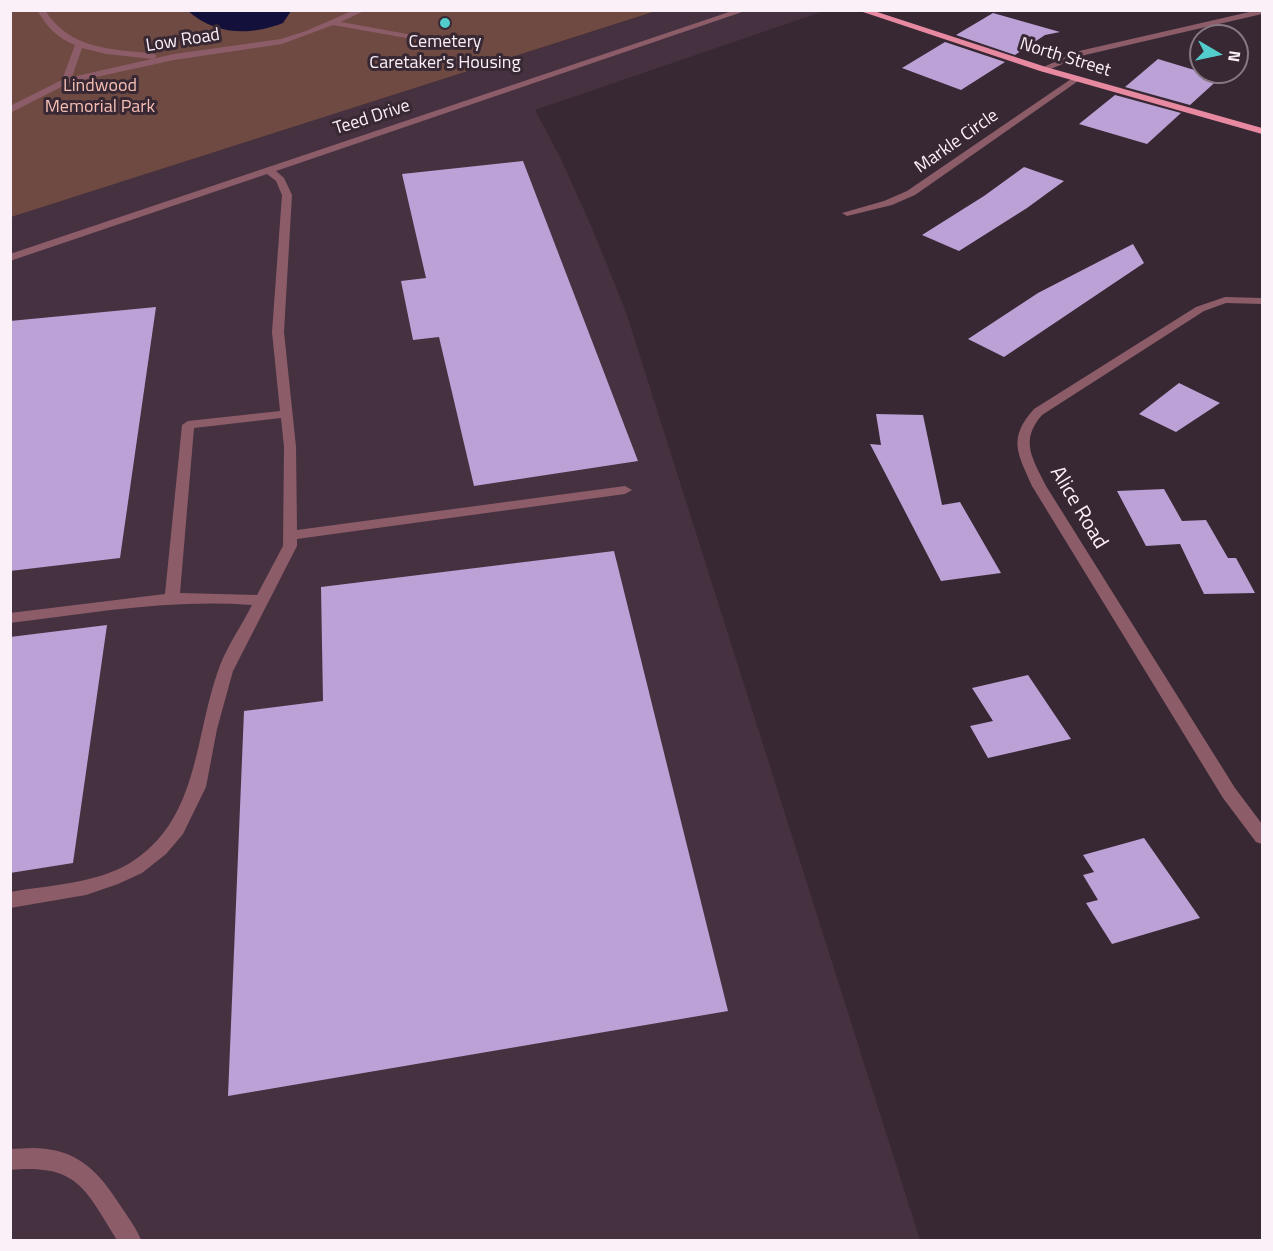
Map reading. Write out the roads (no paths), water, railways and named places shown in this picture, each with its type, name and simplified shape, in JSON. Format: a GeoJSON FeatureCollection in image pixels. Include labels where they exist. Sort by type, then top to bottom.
{"type":"FeatureCollection","features":[{"type":"Feature","properties":{"kind":"main road","name":"North Street"},"geometry":{"type":"LineString","coordinates":[[861,10],[1043,69],[1263,131]]}},
{"type":"Feature","properties":{"kind":"street"},"geometry":{"type":"LineString","coordinates":[[41,10],[49,23],[79,46],[174,57]]}},
{"type":"Feature","properties":{"kind":"street","name":"Low Road"},"geometry":{"type":"LineString","coordinates":[[10,110],[66,81],[174,57],[282,41],[362,10]]}},
{"type":"Feature","properties":{"kind":"street","name":"Teed Drive"},"geometry":{"type":"LineString","coordinates":[[10,258],[744,10]]}},
{"type":"Feature","properties":{"kind":"street"},"geometry":{"type":"LineString","coordinates":[[1043,69],[1082,53],[1263,12]]}},
{"type":"Feature","properties":{"kind":"street"},"geometry":{"type":"LineString","coordinates":[[333,22],[463,45]]}},
{"type":"Feature","properties":{"kind":"street"},"geometry":{"type":"LineString","coordinates":[[66,81],[79,46]]}},
{"type":"Feature","properties":{"kind":"street","name":"Markle Circle"},"geometry":{"type":"LineString","coordinates":[[847,213],[888,203],[911,193],[1077,79]]}},
{"type":"Feature","properties":{"kind":"street"},"geometry":{"type":"LineString","coordinates":[[10,900],[59,893],[112,879],[136,868],[160,849],[177,829],[198,787],[209,729],[225,671],[290,546],[290,457],[278,332],[287,195],[280,180],[268,170]]}},
{"type":"Feature","properties":{"kind":"street","name":"Alice Road"},"geometry":{"type":"LineString","coordinates":[[1263,301],[1225,300],[1200,309],[1050,402],[1028,423],[1023,436],[1023,450],[1039,486],[1229,793],[1263,837]]}},
{"type":"Feature","properties":{"kind":"street"},"geometry":{"type":"LineString","coordinates":[[172,598],[188,425],[286,414]]}},
{"type":"Feature","properties":{"kind":"street"},"geometry":{"type":"LineString","coordinates":[[291,535],[625,490]]}},
{"type":"Feature","properties":{"kind":"street"},"geometry":{"type":"LineString","coordinates":[[10,618],[172,598],[219,597],[261,600]]}},
{"type":"Feature","properties":{"kind":"street"},"geometry":{"type":"LineString","coordinates":[[10,1160],[46,1159],[72,1167],[92,1186],[130,1240]]}},
{"type":"Feature","properties":{"kind":"place","name":"Cemetery Caretaker's Housing"},"geometry":{"type":"Point","coordinates":[445,23]}},
{"type":"Feature","properties":{"kind":"park label","name":"Lindwood Memorial Park"},"geometry":{"type":"Point","coordinates":[100,97]}}]}
